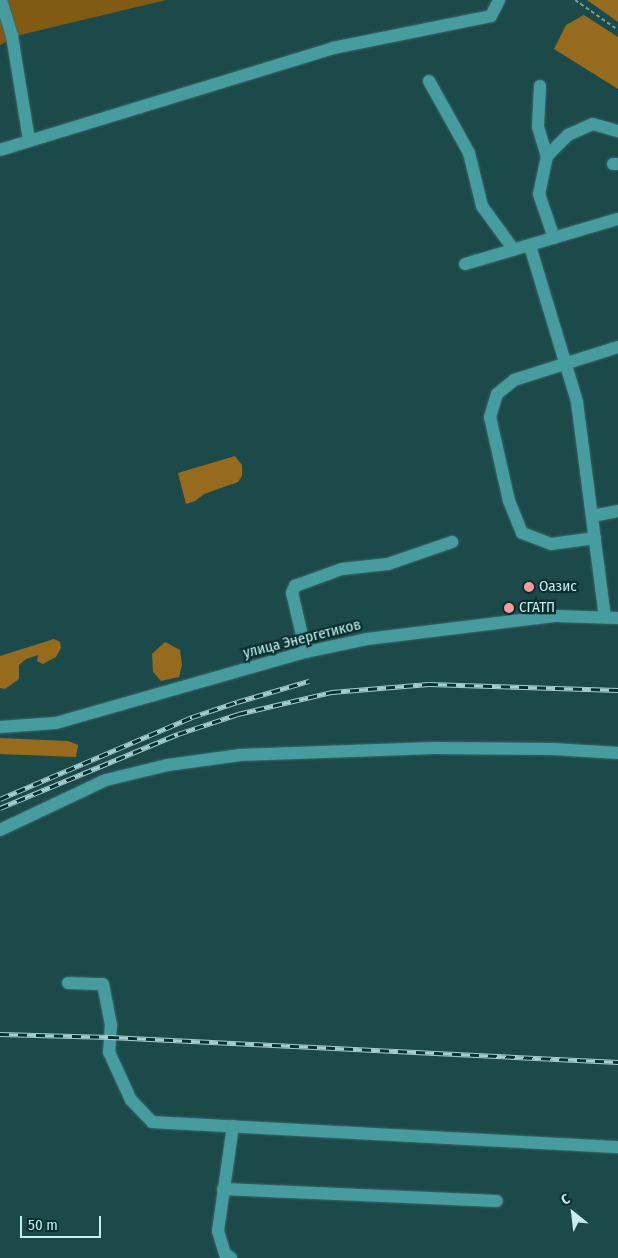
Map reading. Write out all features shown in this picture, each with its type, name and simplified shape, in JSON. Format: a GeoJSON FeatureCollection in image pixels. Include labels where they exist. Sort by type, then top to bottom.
{"type":"FeatureCollection","features":[{"type":"Feature","properties":{"kind":"street"},"geometry":{"type":"LineString","coordinates":[[1,0],[12,36],[29,140]]}},
{"type":"Feature","properties":{"kind":"street"},"geometry":{"type":"LineString","coordinates":[[0,150],[333,48],[491,16],[499,0]]}},
{"type":"Feature","properties":{"kind":"street"},"geometry":{"type":"LineString","coordinates":[[429,81],[469,153],[482,206],[514,250]]}},
{"type":"Feature","properties":{"kind":"street"},"geometry":{"type":"LineString","coordinates":[[540,86],[538,127],[547,156],[539,194],[554,238]]}},
{"type":"Feature","properties":{"kind":"street"},"geometry":{"type":"LineString","coordinates":[[547,156],[568,135],[593,124],[618,131]]}},
{"type":"Feature","properties":{"kind":"street"},"geometry":{"type":"LineString","coordinates":[[465,264],[618,219]]}},
{"type":"Feature","properties":{"kind":"street"},"geometry":{"type":"LineString","coordinates":[[530,246],[577,402],[595,538],[612,618]]}},
{"type":"Feature","properties":{"kind":"street"},"geometry":{"type":"LineString","coordinates":[[595,538],[551,544],[522,533],[509,501],[490,417],[497,394],[514,380],[565,362],[618,347]]}},
{"type":"Feature","properties":{"kind":"street"},"geometry":{"type":"LineString","coordinates":[[592,516],[618,511]]}},
{"type":"Feature","properties":{"kind":"street"},"geometry":{"type":"LineString","coordinates":[[306,652],[292,592],[295,586],[342,569],[388,564],[452,542]]}},
{"type":"Feature","properties":{"kind":"street","name":"улица Энергетиков"},"geometry":{"type":"LineString","coordinates":[[0,727],[56,723],[306,652],[367,639],[555,616],[612,618]]}},
{"type":"Feature","properties":{"kind":"street"},"geometry":{"type":"LineString","coordinates":[[0,830],[106,780],[168,765],[240,755],[434,748],[553,749],[618,753]]}},
{"type":"Feature","properties":{"kind":"street"},"geometry":{"type":"LineString","coordinates":[[68,983],[103,984],[111,1025],[109,1052],[131,1100],[152,1122],[618,1147]]}},
{"type":"Feature","properties":{"kind":"street"},"geometry":{"type":"LineString","coordinates":[[231,1258],[225,1254],[218,1231],[233,1126]]}},
{"type":"Feature","properties":{"kind":"street"},"geometry":{"type":"LineString","coordinates":[[223,1189],[497,1201]]}},
{"type":"Feature","properties":{"kind":"path"},"geometry":{"type":"LineString","coordinates":[[576,0],[618,30]]}},
{"type":"Feature","properties":{"kind":"shaded area"},"geometry":{"type":"Polygon","coordinates":[[[0,0],[166,0],[20,35],[0,45],[0,0]]]}},
{"type":"Feature","properties":{"kind":"shaded area"},"geometry":{"type":"Polygon","coordinates":[[[587,0],[618,0],[618,22],[587,0]]]}},
{"type":"Feature","properties":{"kind":"shaded area"},"geometry":{"type":"Polygon","coordinates":[[[584,15],[618,37],[618,89],[554,49],[566,25],[584,15]]]}},
{"type":"Feature","properties":{"kind":"shaded area"},"geometry":{"type":"Polygon","coordinates":[[[235,456],[242,465],[242,476],[238,482],[204,494],[195,501],[186,504],[178,473],[235,456]]]}},
{"type":"Feature","properties":{"kind":"shaded area"},"geometry":{"type":"Polygon","coordinates":[[[54,639],[60,642],[61,648],[56,657],[43,664],[37,661],[38,655],[26,659],[19,665],[19,679],[5,689],[0,688],[0,656],[54,639]]]}},
{"type":"Feature","properties":{"kind":"shaded area"},"geometry":{"type":"Polygon","coordinates":[[[165,642],[180,650],[182,665],[179,677],[161,681],[153,672],[152,654],[165,642]]]}},
{"type":"Feature","properties":{"kind":"shaded area"},"geometry":{"type":"Polygon","coordinates":[[[0,738],[68,741],[78,745],[76,757],[0,754],[0,738]]]}},
{"type":"Feature","properties":{"kind":"railway"},"geometry":{"type":"LineString","coordinates":[[0,799],[192,717],[309,681]]}},
{"type":"Feature","properties":{"kind":"railway"},"geometry":{"type":"LineString","coordinates":[[0,808],[178,734],[238,714],[332,692],[429,684],[618,690]]}},
{"type":"Feature","properties":{"kind":"railway"},"geometry":{"type":"LineString","coordinates":[[0,1034],[110,1037],[618,1062]]}},
{"type":"Feature","properties":{"kind":"place","name":"Оазис"},"geometry":{"type":"Point","coordinates":[529,587]}},
{"type":"Feature","properties":{"kind":"place","name":"СГАТП"},"geometry":{"type":"Point","coordinates":[509,608]}}]}
